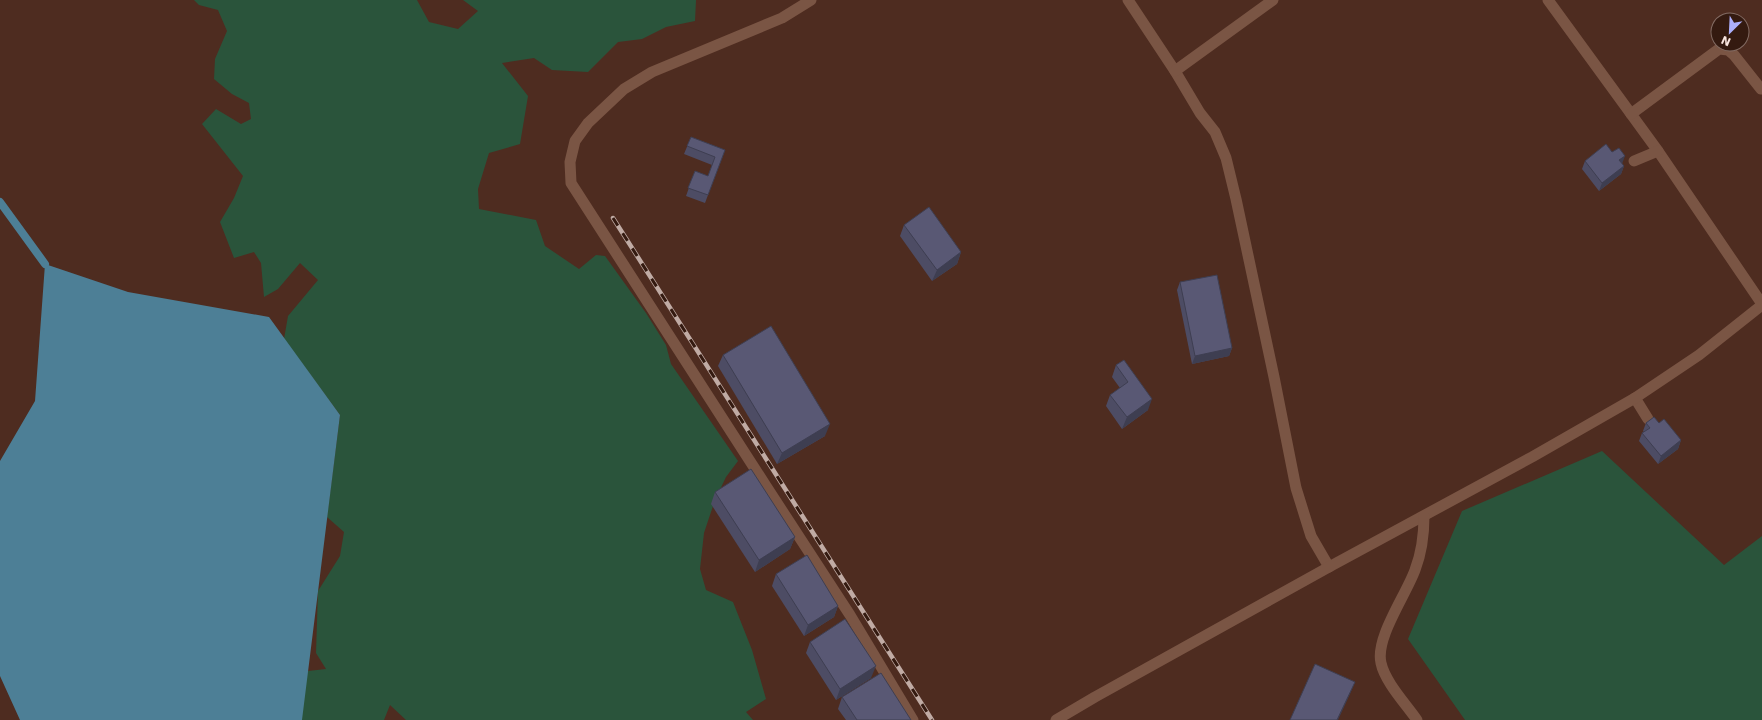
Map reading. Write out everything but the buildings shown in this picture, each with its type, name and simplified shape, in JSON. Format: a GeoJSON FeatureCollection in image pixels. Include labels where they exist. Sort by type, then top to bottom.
{"type":"FeatureCollection","features":[{"type":"Feature","properties":{"kind":"lane"},"geometry":{"type":"LineString","coordinates":[[811,0],[782,18],[652,72],[624,89],[588,123],[575,141],[570,162],[571,183],[850,615],[913,720]]}},
{"type":"Feature","properties":{"kind":"lane"},"geometry":{"type":"LineString","coordinates":[[1128,0],[1175,71],[1200,113],[1215,132],[1226,158],[1274,377],[1296,488],[1311,536],[1329,566]]}},
{"type":"Feature","properties":{"kind":"lane"},"geometry":{"type":"LineString","coordinates":[[1175,71],[1273,0]]}},
{"type":"Feature","properties":{"kind":"lane"},"geometry":{"type":"LineString","coordinates":[[1056,720],[1329,566],[1532,457],[1635,398],[1699,355],[1762,305],[1658,151],[1548,0]]}},
{"type":"Feature","properties":{"kind":"lane"},"geometry":{"type":"LineString","coordinates":[[1631,114],[1719,49],[1728,50],[1734,55],[1761,90]]}},
{"type":"Feature","properties":{"kind":"lane"},"geometry":{"type":"LineString","coordinates":[[1634,161],[1658,151]]}},
{"type":"Feature","properties":{"kind":"lane"},"geometry":{"type":"LineString","coordinates":[[1635,398],[1648,419]]}},
{"type":"Feature","properties":{"kind":"lane"},"geometry":{"type":"LineString","coordinates":[[1417,720],[1386,676],[1381,665],[1379,652],[1384,635],[1416,570],[1424,541],[1424,516]]}},
{"type":"Feature","properties":{"kind":"shaded area"},"geometry":{"type":"Polygon","coordinates":[[[0,0],[1762,0],[1762,720],[0,720],[0,0]]]}},
{"type":"Feature","properties":{"kind":"green space"},"geometry":{"type":"Polygon","coordinates":[[[194,0],[417,0],[429,22],[458,29],[478,11],[463,0],[696,0],[695,21],[666,27],[642,39],[618,42],[588,72],[552,70],[534,58],[502,63],[528,96],[520,144],[489,153],[478,189],[479,209],[536,220],[545,246],[579,269],[596,255],[605,256],[646,313],[666,345],[671,364],[738,461],[726,477],[715,500],[704,533],[700,569],[706,590],[733,602],[752,650],[766,699],[746,712],[753,720],[406,720],[390,705],[384,720],[288,720],[308,671],[326,669],[316,653],[318,591],[340,556],[344,532],[327,517],[340,415],[284,339],[288,316],[318,280],[300,263],[278,289],[264,297],[261,263],[254,252],[234,258],[220,222],[234,198],[243,176],[202,124],[216,109],[241,124],[251,119],[249,103],[232,94],[214,79],[215,59],[227,31],[218,10],[199,5],[194,0]]]}},
{"type":"Feature","properties":{"kind":"green space"},"geometry":{"type":"Polygon","coordinates":[[[1602,451],[1724,565],[1762,536],[1762,720],[1465,720],[1408,639],[1462,511],[1602,451]]]}},
{"type":"Feature","properties":{"kind":"water"},"geometry":{"type":"Polygon","coordinates":[[[45,264],[128,292],[269,317],[340,415],[302,720],[20,720],[0,676],[0,461],[35,401],[45,264]]]}},
{"type":"Feature","properties":{"kind":"waterway"},"geometry":{"type":"LineString","coordinates":[[0,202],[45,264]]}},
{"type":"Feature","properties":{"kind":"railway"},"geometry":{"type":"LineString","coordinates":[[613,218],[932,720]]}}]}
